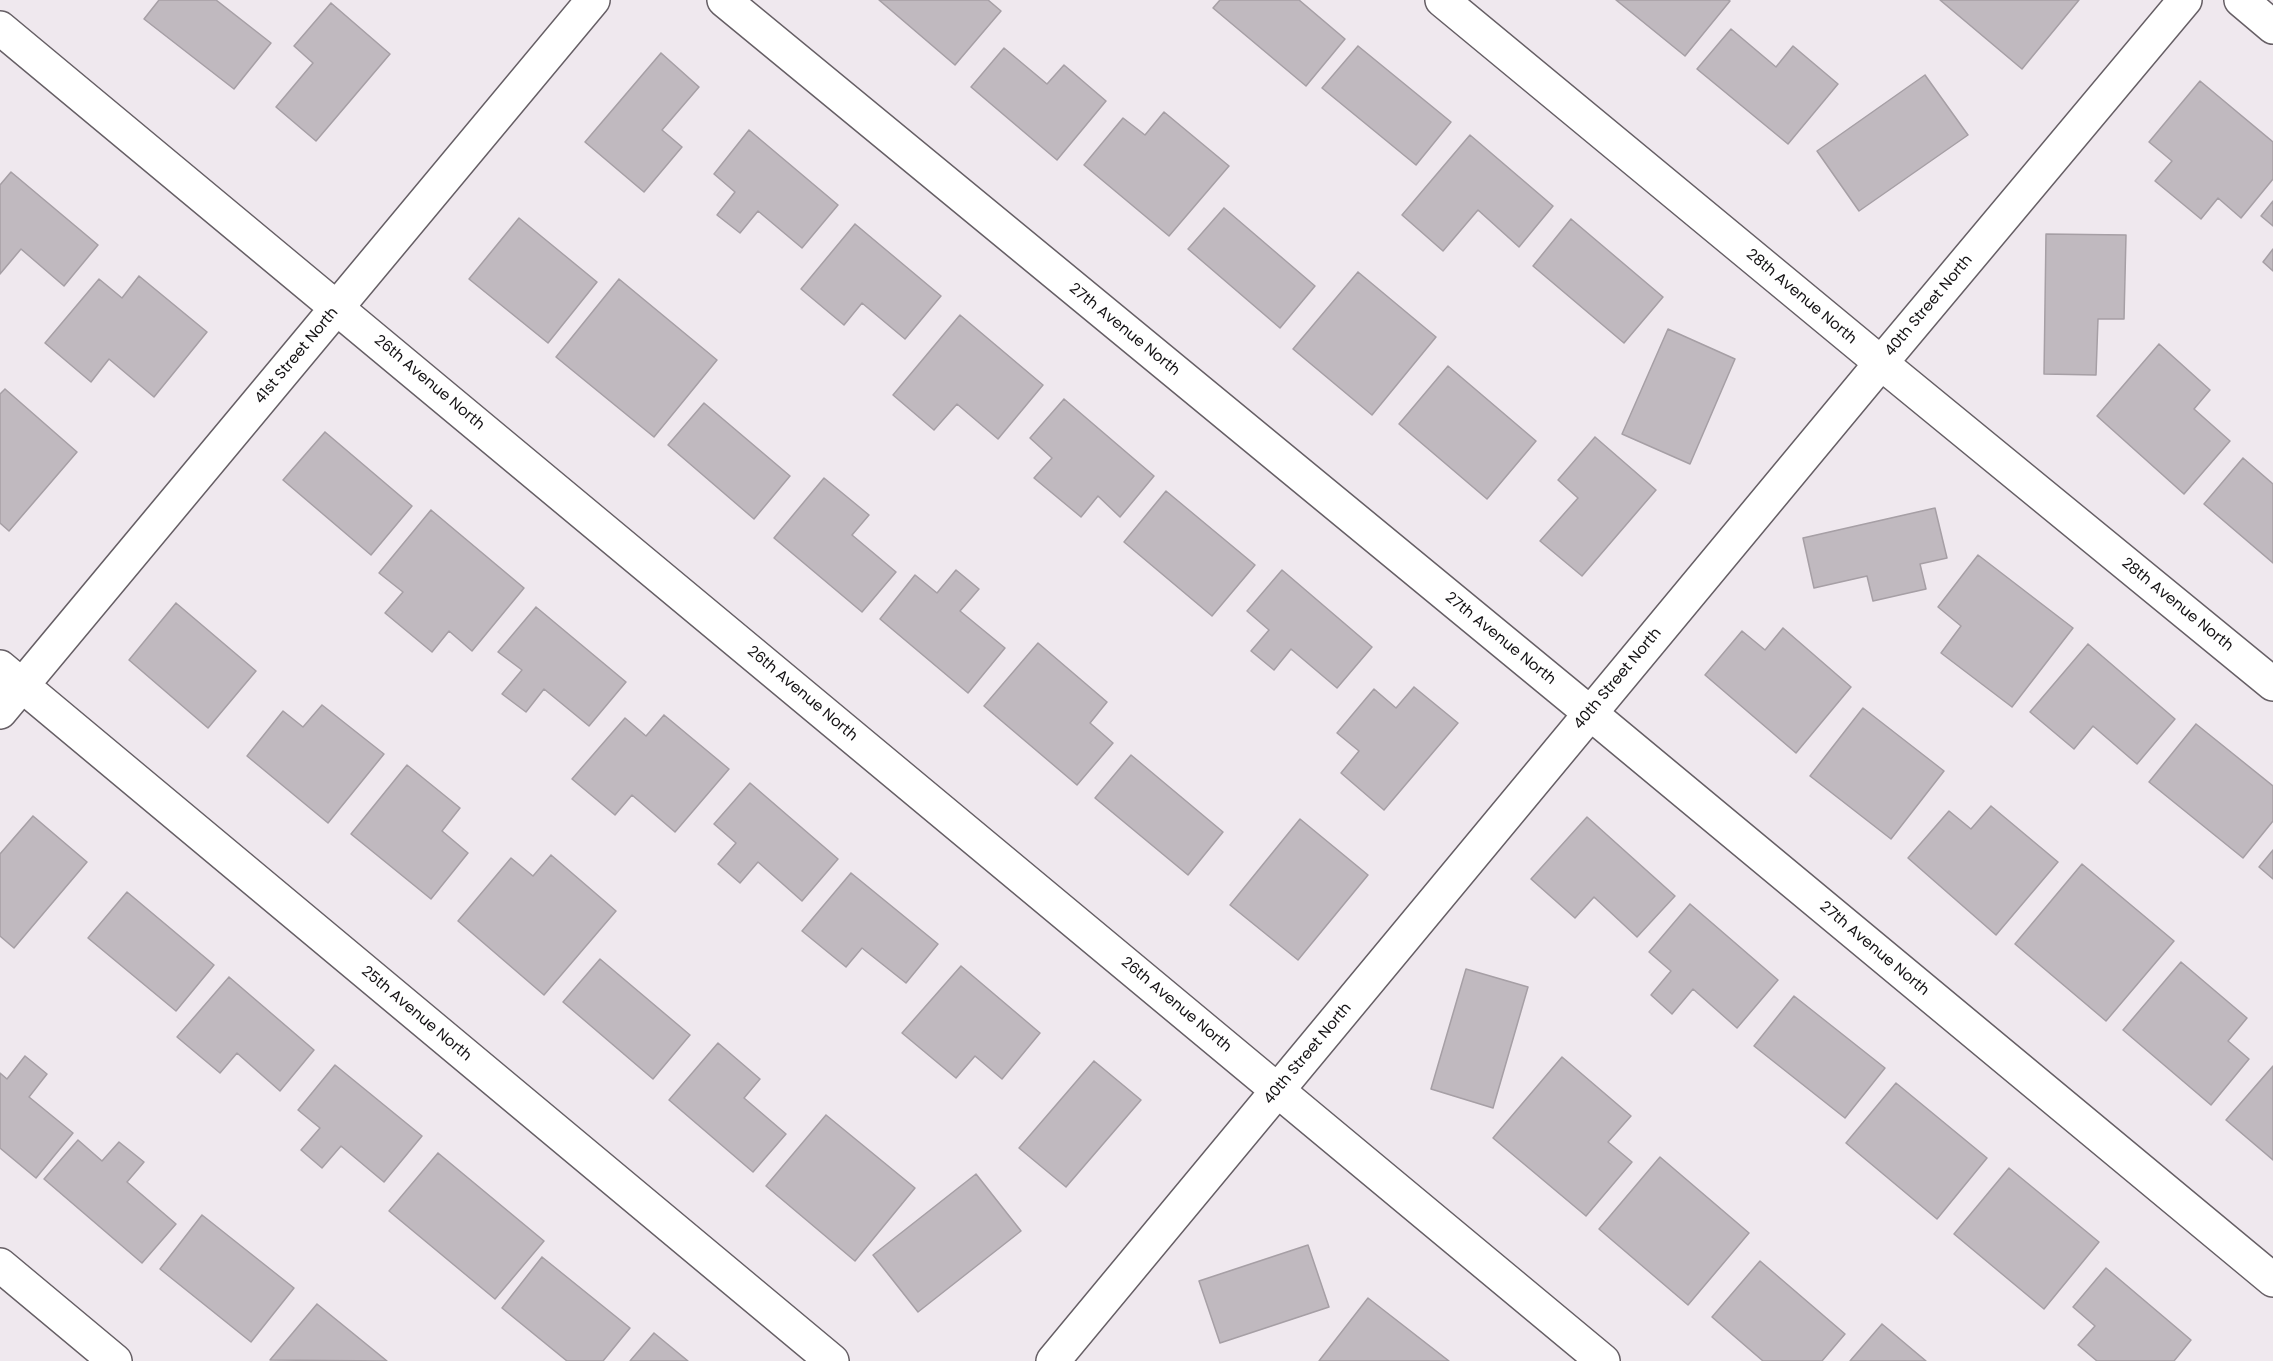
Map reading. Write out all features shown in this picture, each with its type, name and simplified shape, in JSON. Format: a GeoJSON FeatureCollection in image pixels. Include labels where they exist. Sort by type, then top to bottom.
{"type":"FeatureCollection","features":[{"type":"Feature","properties":{"kind":"street","name":"41st Street North"},"geometry":{"type":"LineString","coordinates":[[0,712],[11,676],[338,307],[593,0]]}},
{"type":"Feature","properties":{"kind":"street","name":"27th Avenue North"},"geometry":{"type":"LineString","coordinates":[[724,0],[1590,713],[2273,1280]]}},
{"type":"Feature","properties":{"kind":"street","name":"28th Avenue North"},"geometry":{"type":"LineString","coordinates":[[1442,0],[2273,684]]}},
{"type":"Feature","properties":{"kind":"street","name":"40th Street North"},"geometry":{"type":"LineString","coordinates":[[1053,1361],[1881,363],[2186,0]]}},
{"type":"Feature","properties":{"kind":"street"},"geometry":{"type":"LineString","coordinates":[[2241,0],[2273,27]]}},
{"type":"Feature","properties":{"kind":"street","name":"26th Avenue North"},"geometry":{"type":"LineString","coordinates":[[0,28],[1603,1361]]}},
{"type":"Feature","properties":{"kind":"street","name":"25th Avenue North"},"geometry":{"type":"LineString","coordinates":[[11,676],[832,1361]]}},
{"type":"Feature","properties":{"kind":"street"},"geometry":{"type":"LineString","coordinates":[[0,1265],[115,1361]]}},
{"type":"Feature","properties":{"kind":"building"},"geometry":{"type":"Polygon","coordinates":[[[159,0],[216,0],[271,43],[234,89],[144,19],[159,0]]]}},
{"type":"Feature","properties":{"kind":"building"},"geometry":{"type":"Polygon","coordinates":[[[879,0],[988,0],[1001,11],[955,65],[879,0]]]}},
{"type":"Feature","properties":{"kind":"building"},"geometry":{"type":"Polygon","coordinates":[[[1220,0],[1299,0],[1345,39],[1306,86],[1213,8],[1220,0]]]}},
{"type":"Feature","properties":{"kind":"building"},"geometry":{"type":"Polygon","coordinates":[[[1616,0],[1728,0],[1730,1],[1685,56],[1616,0]]]}},
{"type":"Feature","properties":{"kind":"building"},"geometry":{"type":"Polygon","coordinates":[[[1940,0],[2079,0],[2022,69],[1940,0]]]}},
{"type":"Feature","properties":{"kind":"building"},"geometry":{"type":"Polygon","coordinates":[[[331,3],[390,54],[316,141],[276,107],[313,63],[294,46],[331,3]]]}},
{"type":"Feature","properties":{"kind":"building"},"geometry":{"type":"Polygon","coordinates":[[[1731,29],[1776,67],[1793,46],[1838,84],[1788,144],[1697,69],[1731,29]]]}},
{"type":"Feature","properties":{"kind":"building"},"geometry":{"type":"Polygon","coordinates":[[[1358,46],[1451,122],[1416,165],[1322,88],[1358,46]]]}},
{"type":"Feature","properties":{"kind":"building"},"geometry":{"type":"Polygon","coordinates":[[[1004,48],[1047,84],[1064,65],[1106,101],[1057,160],[971,87],[1004,48]]]}},
{"type":"Feature","properties":{"kind":"building"},"geometry":{"type":"Polygon","coordinates":[[[661,53],[699,87],[662,130],[682,147],[644,192],[585,142],[661,53]]]}},
{"type":"Feature","properties":{"kind":"building"},"geometry":{"type":"Polygon","coordinates":[[[1925,75],[1968,135],[1859,211],[1817,151],[1925,75]]]}},
{"type":"Feature","properties":{"kind":"building"},"geometry":{"type":"Polygon","coordinates":[[[2200,81],[2273,142],[2273,179],[2241,218],[2218,198],[2201,219],[2155,181],[2172,161],[2149,142],[2200,81]]]}},
{"type":"Feature","properties":{"kind":"building"},"geometry":{"type":"Polygon","coordinates":[[[1164,112],[1229,166],[1169,236],[1084,165],[1123,118],[1145,135],[1164,112]]]}},
{"type":"Feature","properties":{"kind":"building"},"geometry":{"type":"Polygon","coordinates":[[[749,130],[838,205],[802,248],[758,211],[740,233],[717,215],[735,192],[714,174],[749,130]]]}},
{"type":"Feature","properties":{"kind":"building"},"geometry":{"type":"Polygon","coordinates":[[[1470,135],[1553,206],[1519,247],[1478,210],[1443,251],[1402,215],[1470,135]]]}},
{"type":"Feature","properties":{"kind":"building"},"geometry":{"type":"Polygon","coordinates":[[[11,172],[98,245],[64,286],[21,249],[0,274],[0,185],[11,172]]]}},
{"type":"Feature","properties":{"kind":"building"},"geometry":{"type":"Polygon","coordinates":[[[2273,201],[2273,226],[2261,216],[2273,201]]]}},
{"type":"Feature","properties":{"kind":"building"},"geometry":{"type":"Polygon","coordinates":[[[1224,208],[1315,286],[1280,328],[1188,249],[1224,208]]]}},
{"type":"Feature","properties":{"kind":"building"},"geometry":{"type":"Polygon","coordinates":[[[519,218],[597,282],[548,343],[469,279],[519,218]]]}},
{"type":"Feature","properties":{"kind":"building"},"geometry":{"type":"Polygon","coordinates":[[[1571,219],[1663,297],[1624,343],[1533,266],[1571,219]]]}},
{"type":"Feature","properties":{"kind":"building"},"geometry":{"type":"Polygon","coordinates":[[[855,224],[941,296],[905,339],[862,303],[844,325],[801,289],[855,224]]]}},
{"type":"Feature","properties":{"kind":"building"},"geometry":{"type":"Polygon","coordinates":[[[2046,234],[2126,235],[2124,319],[2098,319],[2096,375],[2044,374],[2046,234]]]}},
{"type":"Feature","properties":{"kind":"building"},"geometry":{"type":"Polygon","coordinates":[[[2273,249],[2273,271],[2263,262],[2273,249]]]}},
{"type":"Feature","properties":{"kind":"building"},"geometry":{"type":"Polygon","coordinates":[[[1358,272],[1436,337],[1372,415],[1293,349],[1358,272]]]}},
{"type":"Feature","properties":{"kind":"building"},"geometry":{"type":"Polygon","coordinates":[[[139,276],[207,332],[154,397],[109,359],[91,382],[45,343],[99,279],[122,298],[139,276]]]}},
{"type":"Feature","properties":{"kind":"building"},"geometry":{"type":"Polygon","coordinates":[[[619,279],[717,360],[654,437],[556,357],[619,279]]]}},
{"type":"Feature","properties":{"kind":"building"},"geometry":{"type":"Polygon","coordinates":[[[960,315],[1043,385],[998,439],[957,404],[934,430],[893,395],[960,315]]]}},
{"type":"Feature","properties":{"kind":"building"},"geometry":{"type":"Polygon","coordinates":[[[1668,329],[1735,359],[1690,464],[1622,434],[1668,329]]]}},
{"type":"Feature","properties":{"kind":"building"},"geometry":{"type":"Polygon","coordinates":[[[2159,344],[2210,390],[2194,409],[2230,441],[2184,494],[2097,416],[2159,344]]]}},
{"type":"Feature","properties":{"kind":"building"},"geometry":{"type":"Polygon","coordinates":[[[1448,366],[1536,441],[1487,499],[1399,424],[1448,366]]]}},
{"type":"Feature","properties":{"kind":"building"},"geometry":{"type":"Polygon","coordinates":[[[5,389],[77,452],[9,531],[0,523],[0,394],[5,389]]]}},
{"type":"Feature","properties":{"kind":"building"},"geometry":{"type":"Polygon","coordinates":[[[1064,399],[1154,476],[1120,517],[1098,496],[1081,517],[1034,478],[1052,458],[1030,438],[1064,399]]]}},
{"type":"Feature","properties":{"kind":"building"},"geometry":{"type":"Polygon","coordinates":[[[704,403],[790,476],[754,519],[668,445],[704,403]]]}},
{"type":"Feature","properties":{"kind":"building"},"geometry":{"type":"Polygon","coordinates":[[[325,432],[412,506],[371,555],[283,480],[325,432]]]}},
{"type":"Feature","properties":{"kind":"building"},"geometry":{"type":"Polygon","coordinates":[[[1595,437],[1656,490],[1582,576],[1540,541],[1578,498],[1558,480],[1595,437]]]}},
{"type":"Feature","properties":{"kind":"building"},"geometry":{"type":"Polygon","coordinates":[[[2243,458],[2273,484],[2273,563],[2204,504],[2243,458]]]}},
{"type":"Feature","properties":{"kind":"building"},"geometry":{"type":"Polygon","coordinates":[[[824,478],[869,515],[852,535],[896,572],[862,612],[774,538],[824,478]]]}},
{"type":"Feature","properties":{"kind":"building"},"geometry":{"type":"Polygon","coordinates":[[[1166,491],[1255,565],[1212,616],[1124,542],[1166,491]]]}},
{"type":"Feature","properties":{"kind":"building"},"geometry":{"type":"Polygon","coordinates":[[[1935,508],[1947,558],[1920,564],[1926,589],[1873,601],[1867,576],[1814,588],[1803,538],[1935,508]]]}},
{"type":"Feature","properties":{"kind":"building"},"geometry":{"type":"Polygon","coordinates":[[[431,510],[524,588],[472,651],[449,631],[432,652],[385,613],[403,592],[379,573],[431,510]]]}},
{"type":"Feature","properties":{"kind":"building"},"geometry":{"type":"Polygon","coordinates":[[[1978,555],[2073,628],[2012,707],[1941,653],[1961,626],[1938,607],[1978,555]]]}},
{"type":"Feature","properties":{"kind":"building"},"geometry":{"type":"Polygon","coordinates":[[[956,570],[979,589],[960,611],[1005,648],[968,693],[880,619],[915,575],[937,593],[956,570]]]}},
{"type":"Feature","properties":{"kind":"building"},"geometry":{"type":"Polygon","coordinates":[[[1282,570],[1372,647],[1337,688],[1291,649],[1274,670],[1251,651],[1269,630],[1247,611],[1282,570]]]}},
{"type":"Feature","properties":{"kind":"building"},"geometry":{"type":"Polygon","coordinates":[[[176,603],[256,671],[208,728],[129,660],[176,603]]]}},
{"type":"Feature","properties":{"kind":"building"},"geometry":{"type":"Polygon","coordinates":[[[536,607],[626,682],[589,726],[544,689],[526,712],[502,694],[522,670],[498,652],[536,607]]]}},
{"type":"Feature","properties":{"kind":"building"},"geometry":{"type":"Polygon","coordinates":[[[1783,628],[1851,687],[1796,753],[1705,675],[1742,631],[1765,650],[1783,628]]]}},
{"type":"Feature","properties":{"kind":"building"},"geometry":{"type":"Polygon","coordinates":[[[1038,643],[1107,702],[1090,723],[1113,743],[1077,785],[984,706],[1038,643]]]}},
{"type":"Feature","properties":{"kind":"building"},"geometry":{"type":"Polygon","coordinates":[[[2088,644],[2175,719],[2137,764],[2093,726],[2074,749],[2030,712],[2088,644]]]}},
{"type":"Feature","properties":{"kind":"building"},"geometry":{"type":"Polygon","coordinates":[[[1414,687],[1458,723],[1384,810],[1341,773],[1359,751],[1337,733],[1374,689],[1396,708],[1414,687]]]}},
{"type":"Feature","properties":{"kind":"building"},"geometry":{"type":"Polygon","coordinates":[[[322,705],[384,754],[328,823],[247,756],[283,711],[303,727],[322,705]]]}},
{"type":"Feature","properties":{"kind":"building"},"geometry":{"type":"Polygon","coordinates":[[[1863,708],[1944,771],[1891,839],[1810,776],[1863,708]]]}},
{"type":"Feature","properties":{"kind":"building"},"geometry":{"type":"Polygon","coordinates":[[[664,715],[729,769],[675,832],[632,795],[615,815],[572,779],[625,718],[646,736],[664,715]]]}},
{"type":"Feature","properties":{"kind":"building"},"geometry":{"type":"Polygon","coordinates":[[[2196,724],[2273,786],[2273,821],[2243,858],[2149,782],[2196,724]]]}},
{"type":"Feature","properties":{"kind":"building"},"geometry":{"type":"Polygon","coordinates":[[[1131,755],[1223,832],[1188,875],[1095,798],[1131,755]]]}},
{"type":"Feature","properties":{"kind":"building"},"geometry":{"type":"Polygon","coordinates":[[[407,765],[460,808],[442,831],[468,853],[431,899],[351,834],[407,765]]]}},
{"type":"Feature","properties":{"kind":"building"},"geometry":{"type":"Polygon","coordinates":[[[750,783],[838,859],[802,901],[758,862],[740,883],[718,864],[736,843],[714,824],[750,783]]]}},
{"type":"Feature","properties":{"kind":"building"},"geometry":{"type":"Polygon","coordinates":[[[1991,806],[2058,862],[1996,935],[1908,858],[1949,811],[1971,829],[1991,806]]]}},
{"type":"Feature","properties":{"kind":"building"},"geometry":{"type":"Polygon","coordinates":[[[33,816],[87,862],[14,948],[0,936],[0,854],[33,816]]]}},
{"type":"Feature","properties":{"kind":"building"},"geometry":{"type":"Polygon","coordinates":[[[1587,817],[1675,896],[1637,937],[1594,897],[1575,918],[1531,879],[1587,817]]]}},
{"type":"Feature","properties":{"kind":"building"},"geometry":{"type":"Polygon","coordinates":[[[1300,819],[1368,875],[1298,960],[1230,905],[1300,819]]]}},
{"type":"Feature","properties":{"kind":"building"},"geometry":{"type":"Polygon","coordinates":[[[2273,850],[2273,879],[2259,867],[2273,850]]]}},
{"type":"Feature","properties":{"kind":"building"},"geometry":{"type":"Polygon","coordinates":[[[551,855],[616,911],[544,995],[458,921],[511,858],[533,876],[551,855]]]}},
{"type":"Feature","properties":{"kind":"building"},"geometry":{"type":"Polygon","coordinates":[[[2082,864],[2174,941],[2106,1021],[2015,944],[2082,864]]]}},
{"type":"Feature","properties":{"kind":"building"},"geometry":{"type":"Polygon","coordinates":[[[851,873],[938,944],[906,983],[862,948],[846,967],[802,931],[851,873]]]}},
{"type":"Feature","properties":{"kind":"building"},"geometry":{"type":"Polygon","coordinates":[[[127,892],[214,965],[176,1011],[88,938],[127,892]]]}},
{"type":"Feature","properties":{"kind":"building"},"geometry":{"type":"Polygon","coordinates":[[[1690,904],[1778,980],[1737,1028],[1693,989],[1672,1014],[1651,995],[1671,971],[1649,952],[1690,904]]]}},
{"type":"Feature","properties":{"kind":"building"},"geometry":{"type":"Polygon","coordinates":[[[600,959],[690,1035],[653,1079],[563,1002],[600,959]]]}},
{"type":"Feature","properties":{"kind":"building"},"geometry":{"type":"Polygon","coordinates":[[[2181,962],[2247,1018],[2228,1041],[2249,1059],[2211,1105],[2123,1030],[2181,962]]]}},
{"type":"Feature","properties":{"kind":"building"},"geometry":{"type":"Polygon","coordinates":[[[961,966],[1040,1033],[1002,1079],[975,1056],[956,1078],[902,1033],[961,966]]]}},
{"type":"Feature","properties":{"kind":"building"},"geometry":{"type":"Polygon","coordinates":[[[1466,969],[1528,987],[1493,1108],[1431,1089],[1466,969]]]}},
{"type":"Feature","properties":{"kind":"building"},"geometry":{"type":"Polygon","coordinates":[[[229,977],[314,1050],[280,1091],[237,1053],[220,1073],[177,1037],[229,977]]]}},
{"type":"Feature","properties":{"kind":"building"},"geometry":{"type":"Polygon","coordinates":[[[1794,996],[1885,1068],[1845,1118],[1754,1046],[1794,996]]]}},
{"type":"Feature","properties":{"kind":"building"},"geometry":{"type":"Polygon","coordinates":[[[718,1043],[760,1079],[744,1098],[786,1134],[753,1172],[669,1100],[718,1043]]]}},
{"type":"Feature","properties":{"kind":"building"},"geometry":{"type":"Polygon","coordinates":[[[25,1056],[47,1074],[29,1097],[73,1133],[36,1178],[0,1148],[0,1073],[7,1079],[25,1056]]]}},
{"type":"Feature","properties":{"kind":"building"},"geometry":{"type":"Polygon","coordinates":[[[1562,1057],[1631,1116],[1608,1142],[1632,1162],[1586,1216],[1493,1138],[1562,1057]]]}},
{"type":"Feature","properties":{"kind":"building"},"geometry":{"type":"Polygon","coordinates":[[[1094,1061],[1141,1100],[1066,1187],[1019,1148],[1094,1061]]]}},
{"type":"Feature","properties":{"kind":"building"},"geometry":{"type":"Polygon","coordinates":[[[335,1065],[422,1136],[384,1182],[341,1146],[322,1168],[301,1150],[320,1128],[298,1110],[335,1065]]]}},
{"type":"Feature","properties":{"kind":"building"},"geometry":{"type":"Polygon","coordinates":[[[2273,1066],[2273,1160],[2226,1120],[2273,1066]]]}},
{"type":"Feature","properties":{"kind":"building"},"geometry":{"type":"Polygon","coordinates":[[[1896,1083],[1987,1158],[1937,1219],[1846,1143],[1896,1083]]]}},
{"type":"Feature","properties":{"kind":"building"},"geometry":{"type":"Polygon","coordinates":[[[826,1115],[915,1188],[855,1261],[766,1186],[826,1115]]]}},
{"type":"Feature","properties":{"kind":"building"},"geometry":{"type":"Polygon","coordinates":[[[78,1140],[102,1161],[119,1142],[144,1162],[127,1182],[176,1224],[142,1263],[44,1179],[78,1140]]]}},
{"type":"Feature","properties":{"kind":"building"},"geometry":{"type":"Polygon","coordinates":[[[438,1153],[544,1241],[495,1299],[389,1211],[438,1153]]]}},
{"type":"Feature","properties":{"kind":"building"},"geometry":{"type":"Polygon","coordinates":[[[1660,1157],[1749,1233],[1688,1305],[1599,1229],[1660,1157]]]}},
{"type":"Feature","properties":{"kind":"building"},"geometry":{"type":"Polygon","coordinates":[[[2009,1168],[2099,1242],[2044,1309],[1954,1234],[2009,1168]]]}},
{"type":"Feature","properties":{"kind":"building"},"geometry":{"type":"Polygon","coordinates":[[[976,1174],[1021,1231],[918,1312],[873,1255],[976,1174]]]}},
{"type":"Feature","properties":{"kind":"building"},"geometry":{"type":"Polygon","coordinates":[[[202,1215],[294,1288],[251,1342],[160,1269],[202,1215]]]}},
{"type":"Feature","properties":{"kind":"building"},"geometry":{"type":"Polygon","coordinates":[[[1308,1245],[1329,1307],[1220,1343],[1199,1281],[1308,1245]]]}},
{"type":"Feature","properties":{"kind":"building"},"geometry":{"type":"Polygon","coordinates":[[[542,1257],[630,1328],[603,1361],[567,1361],[502,1308],[542,1257]]]}},
{"type":"Feature","properties":{"kind":"building"},"geometry":{"type":"Polygon","coordinates":[[[1760,1261],[1845,1334],[1822,1361],[1763,1361],[1712,1317],[1760,1261]]]}},
{"type":"Feature","properties":{"kind":"building"},"geometry":{"type":"Polygon","coordinates":[[[2106,1268],[2191,1340],[2174,1361],[2097,1361],[2078,1345],[2095,1326],[2073,1307],[2106,1268]]]}},
{"type":"Feature","properties":{"kind":"building"},"geometry":{"type":"Polygon","coordinates":[[[1368,1298],[1449,1361],[1319,1361],[1368,1298]]]}},
{"type":"Feature","properties":{"kind":"building"},"geometry":{"type":"Polygon","coordinates":[[[317,1304],[387,1361],[270,1360],[317,1304]]]}},
{"type":"Feature","properties":{"kind":"building"},"geometry":{"type":"Polygon","coordinates":[[[1882,1324],[1926,1361],[1850,1361],[1882,1324]]]}},
{"type":"Feature","properties":{"kind":"building"},"geometry":{"type":"Polygon","coordinates":[[[654,1333],[688,1361],[630,1361],[654,1333]]]}}]}
